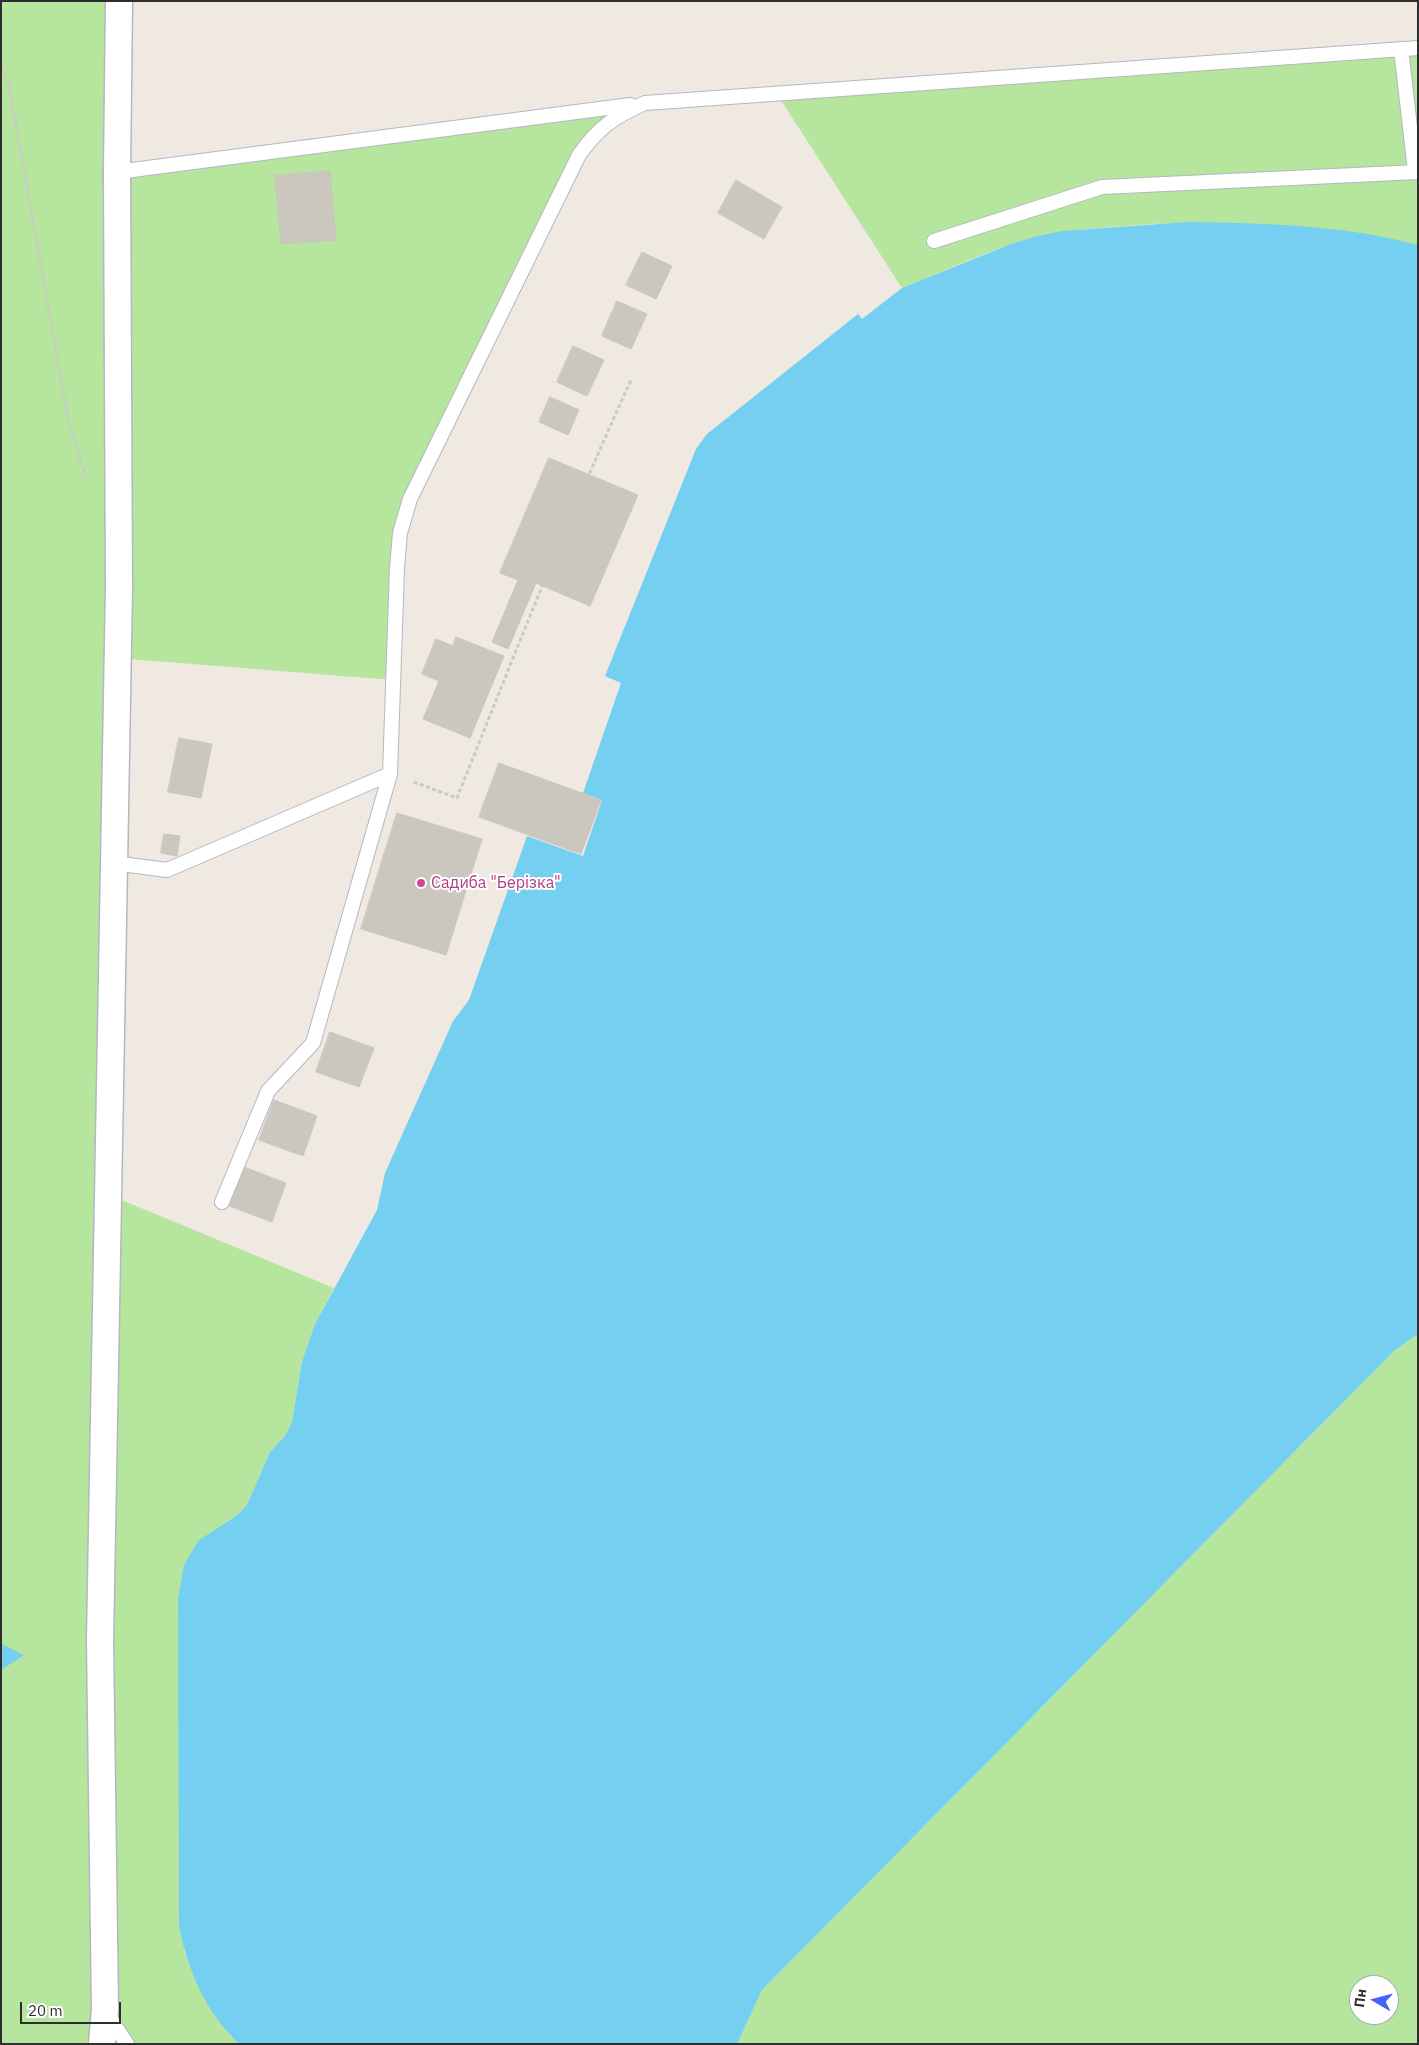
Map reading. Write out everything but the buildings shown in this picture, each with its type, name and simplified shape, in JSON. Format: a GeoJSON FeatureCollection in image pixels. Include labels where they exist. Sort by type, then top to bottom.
{"type":"FeatureCollection","features":[{"type":"Feature","properties":{"kind":"street"},"geometry":{"type":"LineString","coordinates":[[102,2044],[105,2009],[100,1641],[119,587],[117,172],[119,1]]}},
{"type":"Feature","properties":{"kind":"lane"},"geometry":{"type":"LineString","coordinates":[[117,172],[645,103],[1418,48]]}},
{"type":"Feature","properties":{"kind":"lane"},"geometry":{"type":"LineString","coordinates":[[934,242],[1102,187],[1416,171],[1401,49]]}},
{"type":"Feature","properties":{"kind":"lane"},"geometry":{"type":"LineString","coordinates":[[222,1202],[268,1091],[313,1043],[390,774],[397,568],[400,533],[410,499],[579,155],[590,139],[606,124],[621,113],[645,103]]}},
{"type":"Feature","properties":{"kind":"lane"},"geometry":{"type":"LineString","coordinates":[[113,863],[167,870],[390,774]]}},
{"type":"Feature","properties":{"kind":"lane"},"geometry":{"type":"LineString","coordinates":[[105,2009],[127,2044]]}},
{"type":"Feature","properties":{"kind":"path"},"geometry":{"type":"LineString","coordinates":[[1,68],[9,85],[68,419],[88,484]]}},
{"type":"Feature","properties":{"kind":"path"},"geometry":{"type":"LineString","coordinates":[[390,774],[457,798],[595,458],[631,380]]}},
{"type":"Feature","properties":{"kind":"green space"},"geometry":{"type":"Polygon","coordinates":[[[1,1],[119,1],[117,171],[645,103],[590,139],[410,499],[393,680],[117,658],[107,1194],[334,1288],[315,1324],[302,1361],[292,1422],[285,1436],[270,1452],[247,1505],[236,1516],[199,1540],[184,1951],[194,1976],[213,2012],[239,2044],[1,2044],[1,1]]]}},
{"type":"Feature","properties":{"kind":"green space"},"geometry":{"type":"Polygon","coordinates":[[[1418,48],[1418,245],[1343,232],[1240,223],[1163,223],[1138,225],[1072,231],[1033,238],[983,255],[902,288],[777,94],[1418,48]]]}},
{"type":"Feature","properties":{"kind":"green space"},"geometry":{"type":"Polygon","coordinates":[[[1418,1334],[1418,2044],[737,2044],[762,1990],[1394,1351],[1418,1334]]]}},
{"type":"Feature","properties":{"kind":"water"},"geometry":{"type":"Polygon","coordinates":[[[1187,222],[1303,226],[1361,233],[1418,245],[1418,1334],[1394,1351],[762,1990],[737,2044],[239,2044],[217,2019],[200,1990],[187,1958],[179,1926],[178,1599],[184,1565],[199,1540],[236,1516],[247,1505],[270,1452],[285,1436],[292,1422],[302,1361],[315,1324],[377,1210],[385,1173],[453,1021],[469,1000],[527,836],[583,856],[602,800],[583,793],[621,683],[605,676],[696,449],[707,434],[858,314],[862,319],[902,288],[1011,244],[1034,237],[1062,231],[1187,222]]]}},
{"type":"Feature","properties":{"kind":"water"},"geometry":{"type":"Polygon","coordinates":[[[1,1644],[24,1655],[1,1670],[1,1644]]]}},
{"type":"Feature","properties":{"kind":"place","name":"Садиба \"Берізка\""},"geometry":{"type":"Point","coordinates":[421,883]}}]}
